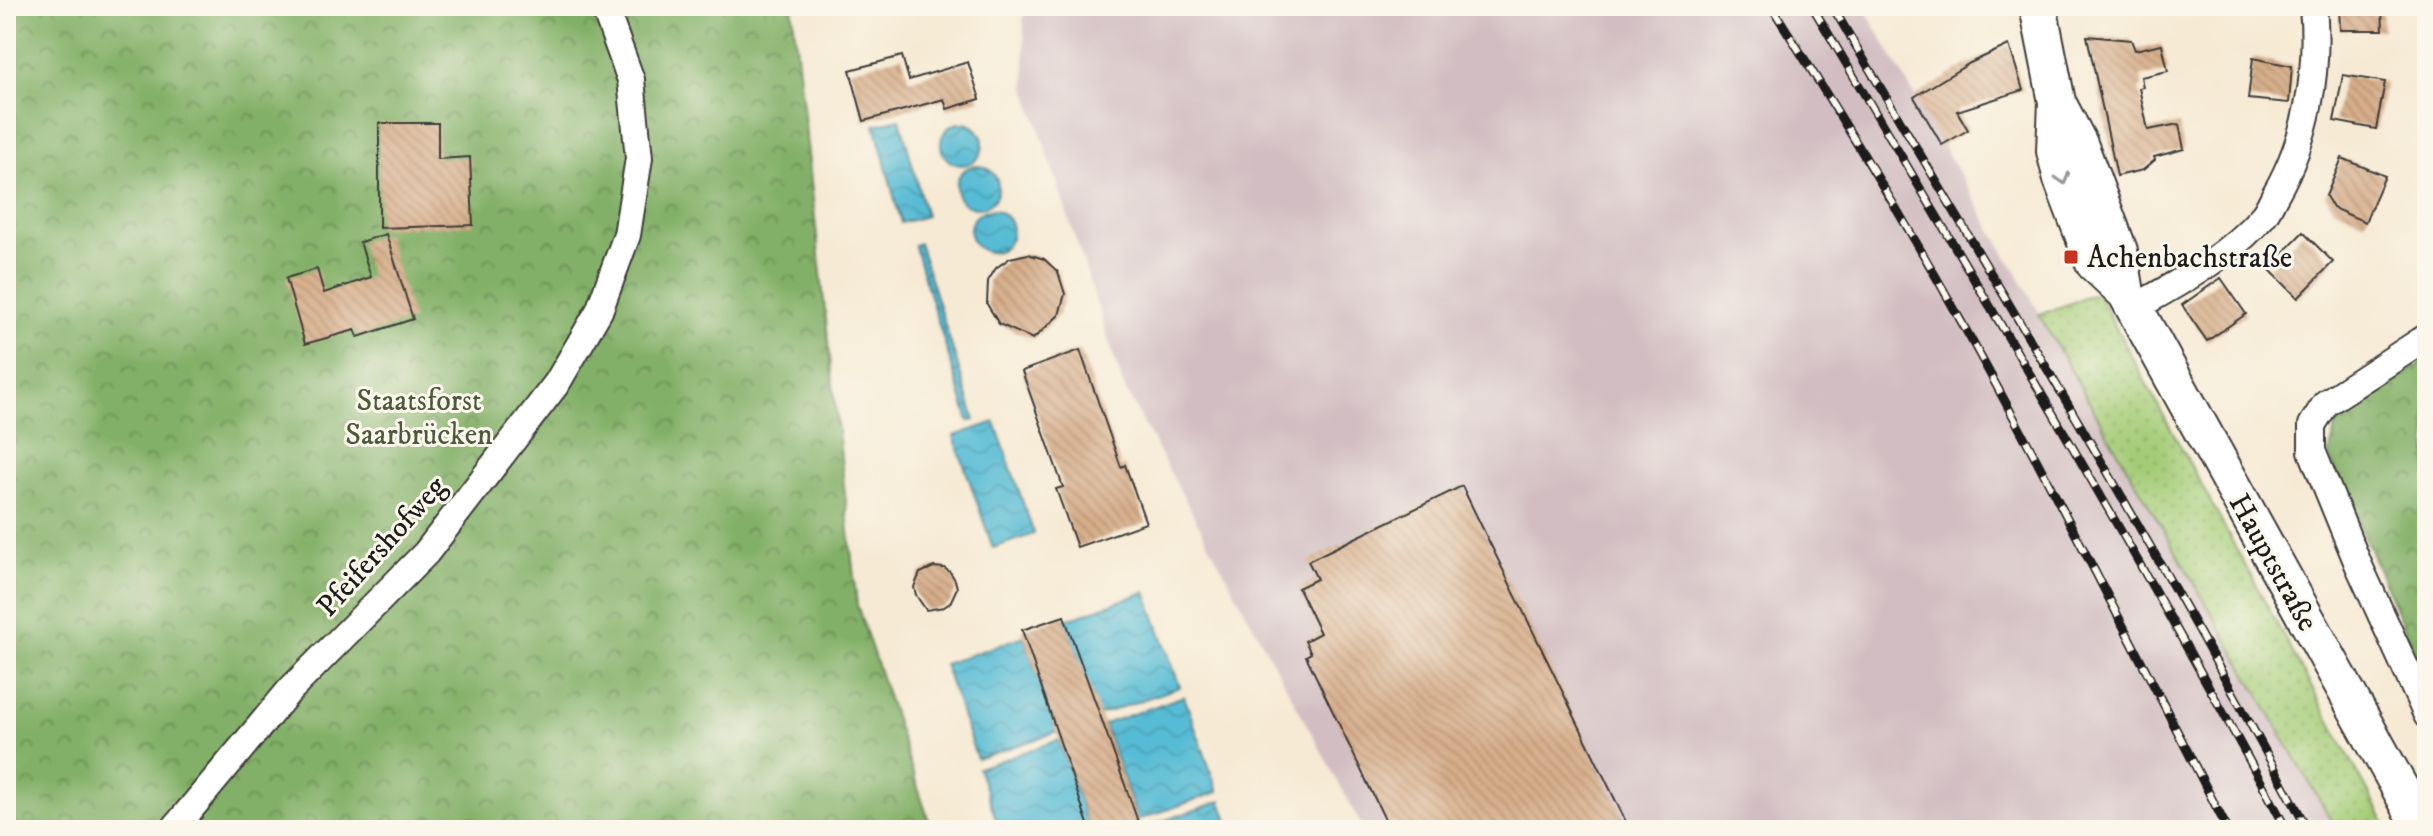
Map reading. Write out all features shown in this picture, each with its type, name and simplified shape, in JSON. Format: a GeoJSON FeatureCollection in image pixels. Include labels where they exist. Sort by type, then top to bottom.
{"type":"FeatureCollection","features":[{"type":"Feature","properties":{"kind":"main road","name":"Hauptstraße"},"geometry":{"type":"LineString","coordinates":[[2038,6],[2057,102],[2079,144],[2119,251],[2130,300],[2423,830]]}},
{"type":"Feature","properties":{"kind":"street","name":"Pfeifershofweg"},"geometry":{"type":"LineString","coordinates":[[173,830],[290,690],[426,553],[557,383],[599,311],[627,235],[639,158],[631,80],[604,6]]}},
{"type":"Feature","properties":{"kind":"street"},"geometry":{"type":"LineString","coordinates":[[2130,300],[2185,280],[2229,249],[2264,215],[2302,139],[2311,92],[2313,6]]}},
{"type":"Feature","properties":{"kind":"street"},"geometry":{"type":"LineString","coordinates":[[2427,337],[2326,403],[2312,425],[2312,451],[2359,566],[2427,715]]}},
{"type":"Feature","properties":{"kind":"shaded area"},"geometry":{"type":"Polygon","coordinates":[[[1023,6],[1863,6],[2337,830],[1364,830],[1124,387],[1026,88],[1023,6]]]}},
{"type":"Feature","properties":{"kind":"green space","name":"Staatsforst Saarbrücken"},"geometry":{"type":"Polygon","coordinates":[[[6,6],[792,6],[857,605],[932,830],[6,830],[6,6]]]}},
{"type":"Feature","properties":{"kind":"green space"},"geometry":{"type":"Polygon","coordinates":[[[2097,293],[2389,830],[2337,830],[2039,315],[2097,293]]]}},
{"type":"Feature","properties":{"kind":"green space"},"geometry":{"type":"Polygon","coordinates":[[[2427,359],[2427,680],[2329,456],[2336,425],[2427,359]]]}},
{"type":"Feature","properties":{"kind":"water"},"geometry":{"type":"Polygon","coordinates":[[[900,119],[926,216],[901,223],[875,125],[900,119]]]}},
{"type":"Feature","properties":{"kind":"water"},"geometry":{"type":"Polygon","coordinates":[[[962,123],[977,129],[983,144],[977,159],[962,165],[947,159],[941,144],[947,129],[962,123]]]}},
{"type":"Feature","properties":{"kind":"water"},"geometry":{"type":"Polygon","coordinates":[[[977,166],[992,172],[998,187],[992,202],[977,208],[962,202],[956,187],[962,172],[977,166]]]}},
{"type":"Feature","properties":{"kind":"water"},"geometry":{"type":"Polygon","coordinates":[[[991,210],[1006,216],[1012,231],[1006,246],[991,252],[976,246],[970,231],[976,216],[991,210]]]}},
{"type":"Feature","properties":{"kind":"water"},"geometry":{"type":"Polygon","coordinates":[[[919,243],[975,420],[969,421],[914,245],[919,243]]]}},
{"type":"Feature","properties":{"kind":"water"},"geometry":{"type":"Polygon","coordinates":[[[995,422],[1034,534],[993,548],[954,436],[995,422]]]}},
{"type":"Feature","properties":{"kind":"water"},"geometry":{"type":"Polygon","coordinates":[[[1146,592],[1180,687],[1099,715],[1065,620],[1146,592]]]}},
{"type":"Feature","properties":{"kind":"water"},"geometry":{"type":"Polygon","coordinates":[[[1024,636],[1057,732],[977,759],[944,664],[1024,636]]]}},
{"type":"Feature","properties":{"kind":"water"},"geometry":{"type":"Polygon","coordinates":[[[1184,696],[1218,792],[1138,820],[1104,724],[1184,696]]]}},
{"type":"Feature","properties":{"kind":"water"},"geometry":{"type":"Polygon","coordinates":[[[1059,740],[1090,830],[1000,830],[978,768],[1059,740]]]}},
{"type":"Feature","properties":{"kind":"water"},"geometry":{"type":"Polygon","coordinates":[[[1221,801],[1231,830],[1140,829],[1221,801]]]}},
{"type":"Feature","properties":{"kind":"building"},"geometry":{"type":"Polygon","coordinates":[[[2339,6],[2382,6],[2383,30],[2340,30],[2339,6]]]}},
{"type":"Feature","properties":{"kind":"building"},"geometry":{"type":"Polygon","coordinates":[[[2087,36],[2131,40],[2135,50],[2162,44],[2168,71],[2141,77],[2143,87],[2139,88],[2148,130],[2179,124],[2184,149],[2154,157],[2155,160],[2143,170],[2117,176],[2087,36]]]}},
{"type":"Feature","properties":{"kind":"building"},"geometry":{"type":"Polygon","coordinates":[[[2009,45],[2023,90],[1957,111],[1968,130],[1942,145],[1914,97],[1970,63],[2009,45]]]}},
{"type":"Feature","properties":{"kind":"building"},"geometry":{"type":"Polygon","coordinates":[[[902,56],[909,80],[968,62],[980,99],[947,109],[944,99],[864,121],[850,70],[902,56]]]}},
{"type":"Feature","properties":{"kind":"building"},"geometry":{"type":"Polygon","coordinates":[[[2253,58],[2292,66],[2289,103],[2248,99],[2253,58]]]}},
{"type":"Feature","properties":{"kind":"building"},"geometry":{"type":"Polygon","coordinates":[[[2343,75],[2385,82],[2376,129],[2334,121],[2343,75]]]}},
{"type":"Feature","properties":{"kind":"building"},"geometry":{"type":"Polygon","coordinates":[[[379,123],[438,123],[438,159],[470,157],[473,225],[379,228],[379,123]]]}},
{"type":"Feature","properties":{"kind":"building"},"geometry":{"type":"Polygon","coordinates":[[[2342,158],[2385,176],[2365,222],[2333,208],[2326,196],[2342,158]]]}},
{"type":"Feature","properties":{"kind":"building"},"geometry":{"type":"Polygon","coordinates":[[[2303,232],[2333,262],[2298,298],[2268,268],[2303,232]]]}},
{"type":"Feature","properties":{"kind":"building"},"geometry":{"type":"Polygon","coordinates":[[[386,234],[413,319],[358,337],[355,330],[305,344],[286,278],[317,269],[324,293],[371,277],[360,242],[386,234]]]}},
{"type":"Feature","properties":{"kind":"building"},"geometry":{"type":"Polygon","coordinates":[[[1028,254],[1044,259],[1058,272],[1065,294],[1059,315],[1033,339],[999,324],[987,304],[988,281],[996,268],[1010,258],[1028,254]]]}},
{"type":"Feature","properties":{"kind":"building"},"geometry":{"type":"Polygon","coordinates":[[[2221,278],[2246,314],[2207,341],[2182,305],[2221,278]]]}},
{"type":"Feature","properties":{"kind":"building"},"geometry":{"type":"Polygon","coordinates":[[[1080,350],[1121,467],[1125,465],[1146,523],[1077,547],[1056,489],[1063,487],[1022,371],[1080,350]]]}},
{"type":"Feature","properties":{"kind":"building"},"geometry":{"type":"Polygon","coordinates":[[[1462,486],[1630,830],[1390,830],[1306,656],[1311,653],[1305,641],[1320,633],[1298,588],[1317,579],[1308,561],[1462,486]]]}},
{"type":"Feature","properties":{"kind":"building"},"geometry":{"type":"Polygon","coordinates":[[[934,567],[950,572],[957,588],[950,603],[926,610],[914,587],[920,573],[934,567]]]}},
{"type":"Feature","properties":{"kind":"building"},"geometry":{"type":"Polygon","coordinates":[[[1064,616],[1141,830],[1090,830],[1022,630],[1064,616]]]}},
{"type":"Feature","properties":{"kind":"railway"},"geometry":{"type":"LineString","coordinates":[[1771,6],[1872,168],[1967,332],[2228,830]]}},
{"type":"Feature","properties":{"kind":"railway"},"geometry":{"type":"LineString","coordinates":[[1812,6],[2114,518],[2287,830]]}},
{"type":"Feature","properties":{"kind":"railway"},"geometry":{"type":"LineString","coordinates":[[1832,6],[2134,518],[2308,830]]}},
{"type":"Feature","properties":{"kind":"place","name":"Achenbachstraße"},"geometry":{"type":"Point","coordinates":[2071,257]}}]}
